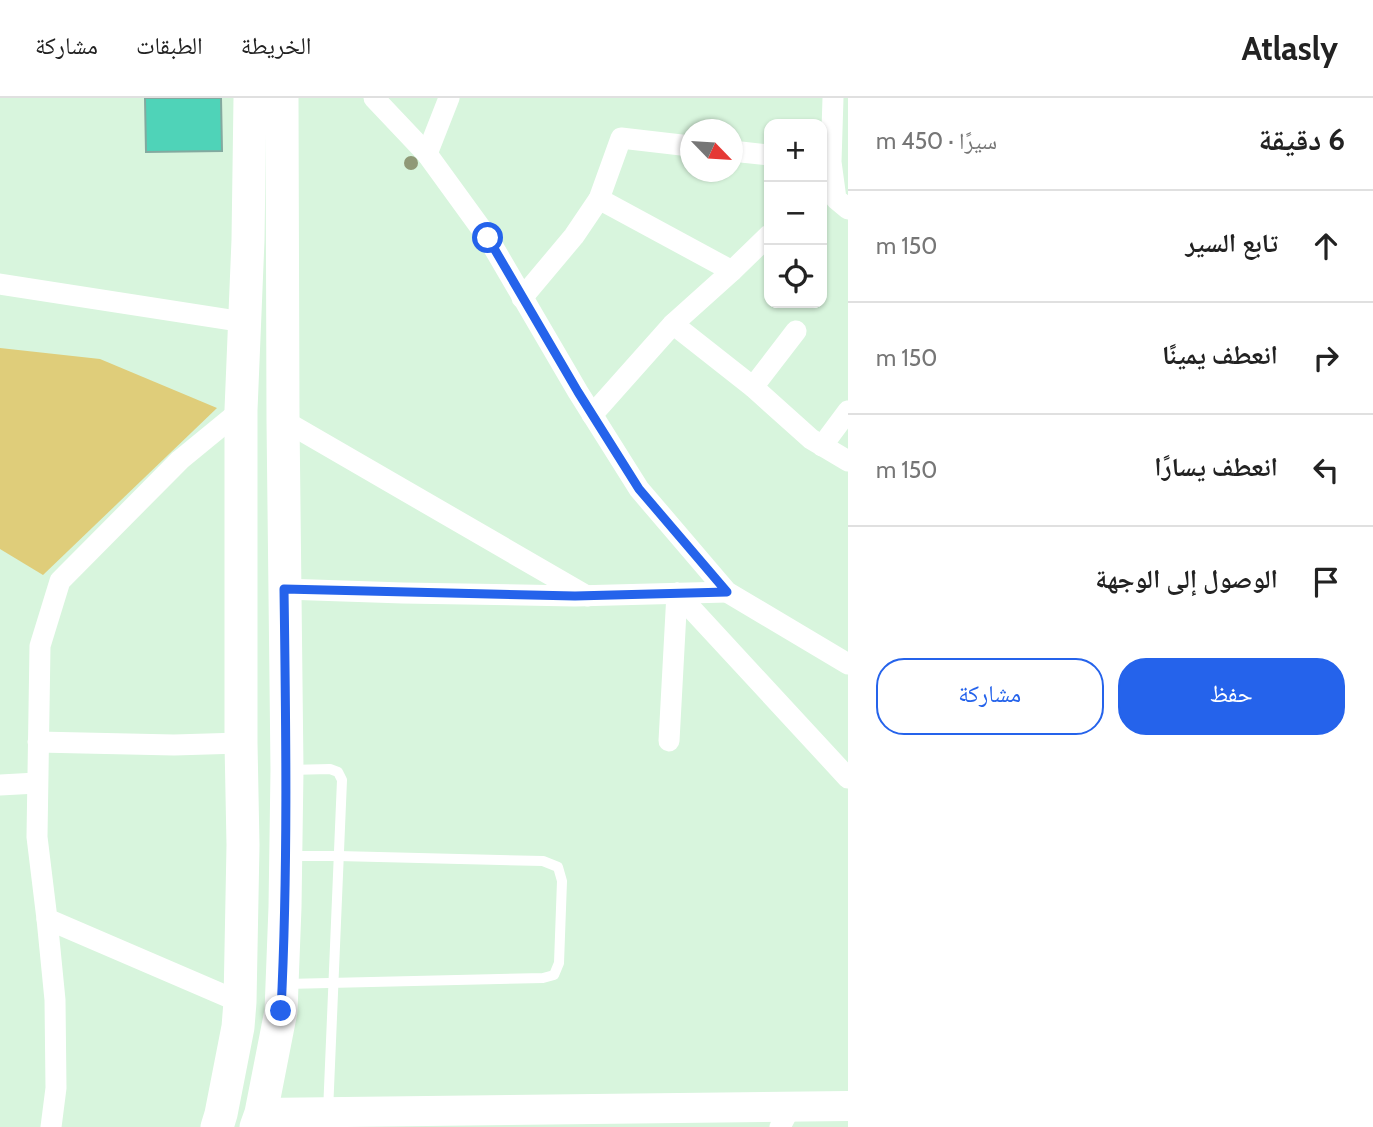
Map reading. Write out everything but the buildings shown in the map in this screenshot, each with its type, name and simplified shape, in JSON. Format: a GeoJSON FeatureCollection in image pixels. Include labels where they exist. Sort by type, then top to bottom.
{"type":"FeatureCollection","features":[{"type":"Feature","properties":{"kind":"main road"},"geometry":{"type":"LineString","coordinates":[[217,1127],[238,1027],[240,1002],[243,845],[241,410],[250,98]]}},
{"type":"Feature","properties":{"kind":"main road"},"geometry":{"type":"LineString","coordinates":[[258,1120],[281,1011],[285,907],[282,98]]}},
{"type":"Feature","properties":{"kind":"street"},"geometry":{"type":"LineString","coordinates":[[374,98],[427,154],[488,238],[592,415],[639,489],[727,592],[848,664]]}},
{"type":"Feature","properties":{"kind":"street"},"geometry":{"type":"LineString","coordinates":[[427,154],[449,98]]}},
{"type":"Feature","properties":{"kind":"street"},"geometry":{"type":"LineString","coordinates":[[833,98],[827,170],[836,199],[848,209]]}},
{"type":"Feature","properties":{"kind":"street"},"geometry":{"type":"LineString","coordinates":[[522,298],[574,236],[599,200],[621,138],[680,145]]}},
{"type":"Feature","properties":{"kind":"street"},"geometry":{"type":"LineString","coordinates":[[743,152],[764,154]]}},
{"type":"Feature","properties":{"kind":"street"},"geometry":{"type":"LineString","coordinates":[[599,200],[732,271]]}},
{"type":"Feature","properties":{"kind":"street"},"geometry":{"type":"LineString","coordinates":[[592,415],[673,324],[764,240]]}},
{"type":"Feature","properties":{"kind":"street"},"geometry":{"type":"LineString","coordinates":[[0,284],[244,322]]}},
{"type":"Feature","properties":{"kind":"street"},"geometry":{"type":"LineString","coordinates":[[673,324],[753,387],[811,439],[848,461]]}},
{"type":"Feature","properties":{"kind":"street"},"geometry":{"type":"LineString","coordinates":[[753,387],[796,331]]}},
{"type":"Feature","properties":{"kind":"street"},"geometry":{"type":"LineString","coordinates":[[51,1127],[56,1088],[55,1000],[37,837],[40,646],[60,581],[180,460],[241,410]]}},
{"type":"Feature","properties":{"kind":"street"},"geometry":{"type":"LineString","coordinates":[[822,446],[848,411]]}},
{"type":"Feature","properties":{"kind":"street"},"geometry":{"type":"LineString","coordinates":[[283,419],[587,596]]}},
{"type":"Feature","properties":{"kind":"street"},"geometry":{"type":"LineString","coordinates":[[284,589],[587,596],[727,592]]}},
{"type":"Feature","properties":{"kind":"street"},"geometry":{"type":"LineString","coordinates":[[669,741],[677,593]]}},
{"type":"Feature","properties":{"kind":"street"},"geometry":{"type":"LineString","coordinates":[[677,593],[848,778]]}},
{"type":"Feature","properties":{"kind":"street"},"geometry":{"type":"LineString","coordinates":[[38,742],[174,745],[241,743]]}},
{"type":"Feature","properties":{"kind":"street"},"geometry":{"type":"LineString","coordinates":[[0,785],[37,783]]}},
{"type":"Feature","properties":{"kind":"street"},"geometry":{"type":"LineString","coordinates":[[47,919],[240,1002]]}},
{"type":"Feature","properties":{"kind":"street"},"geometry":{"type":"LineString","coordinates":[[258,1120],[328,1112],[786,1117],[848,1106]]}},
{"type":"Feature","properties":{"kind":"lane"},"geometry":{"type":"LineString","coordinates":[[286,770],[330,769],[338,772],[341,780],[328,1112]]}},
{"type":"Feature","properties":{"kind":"lane"},"geometry":{"type":"LineString","coordinates":[[282,984],[543,978],[554,975],[559,963],[562,881],[558,867],[543,861],[286,856]]}},
{"type":"Feature","properties":{"kind":"shaded area"},"geometry":{"type":"Polygon","coordinates":[[[0,348],[100,359],[217,408],[43,575],[0,549],[0,348]]]}},
{"type":"Feature","properties":{"kind":"route"},"geometry":{"type":"LineString","coordinates":[[281,1011],[286,770],[284,589],[575,596],[727,592],[639,489],[534,319],[488,238]]}}]}
